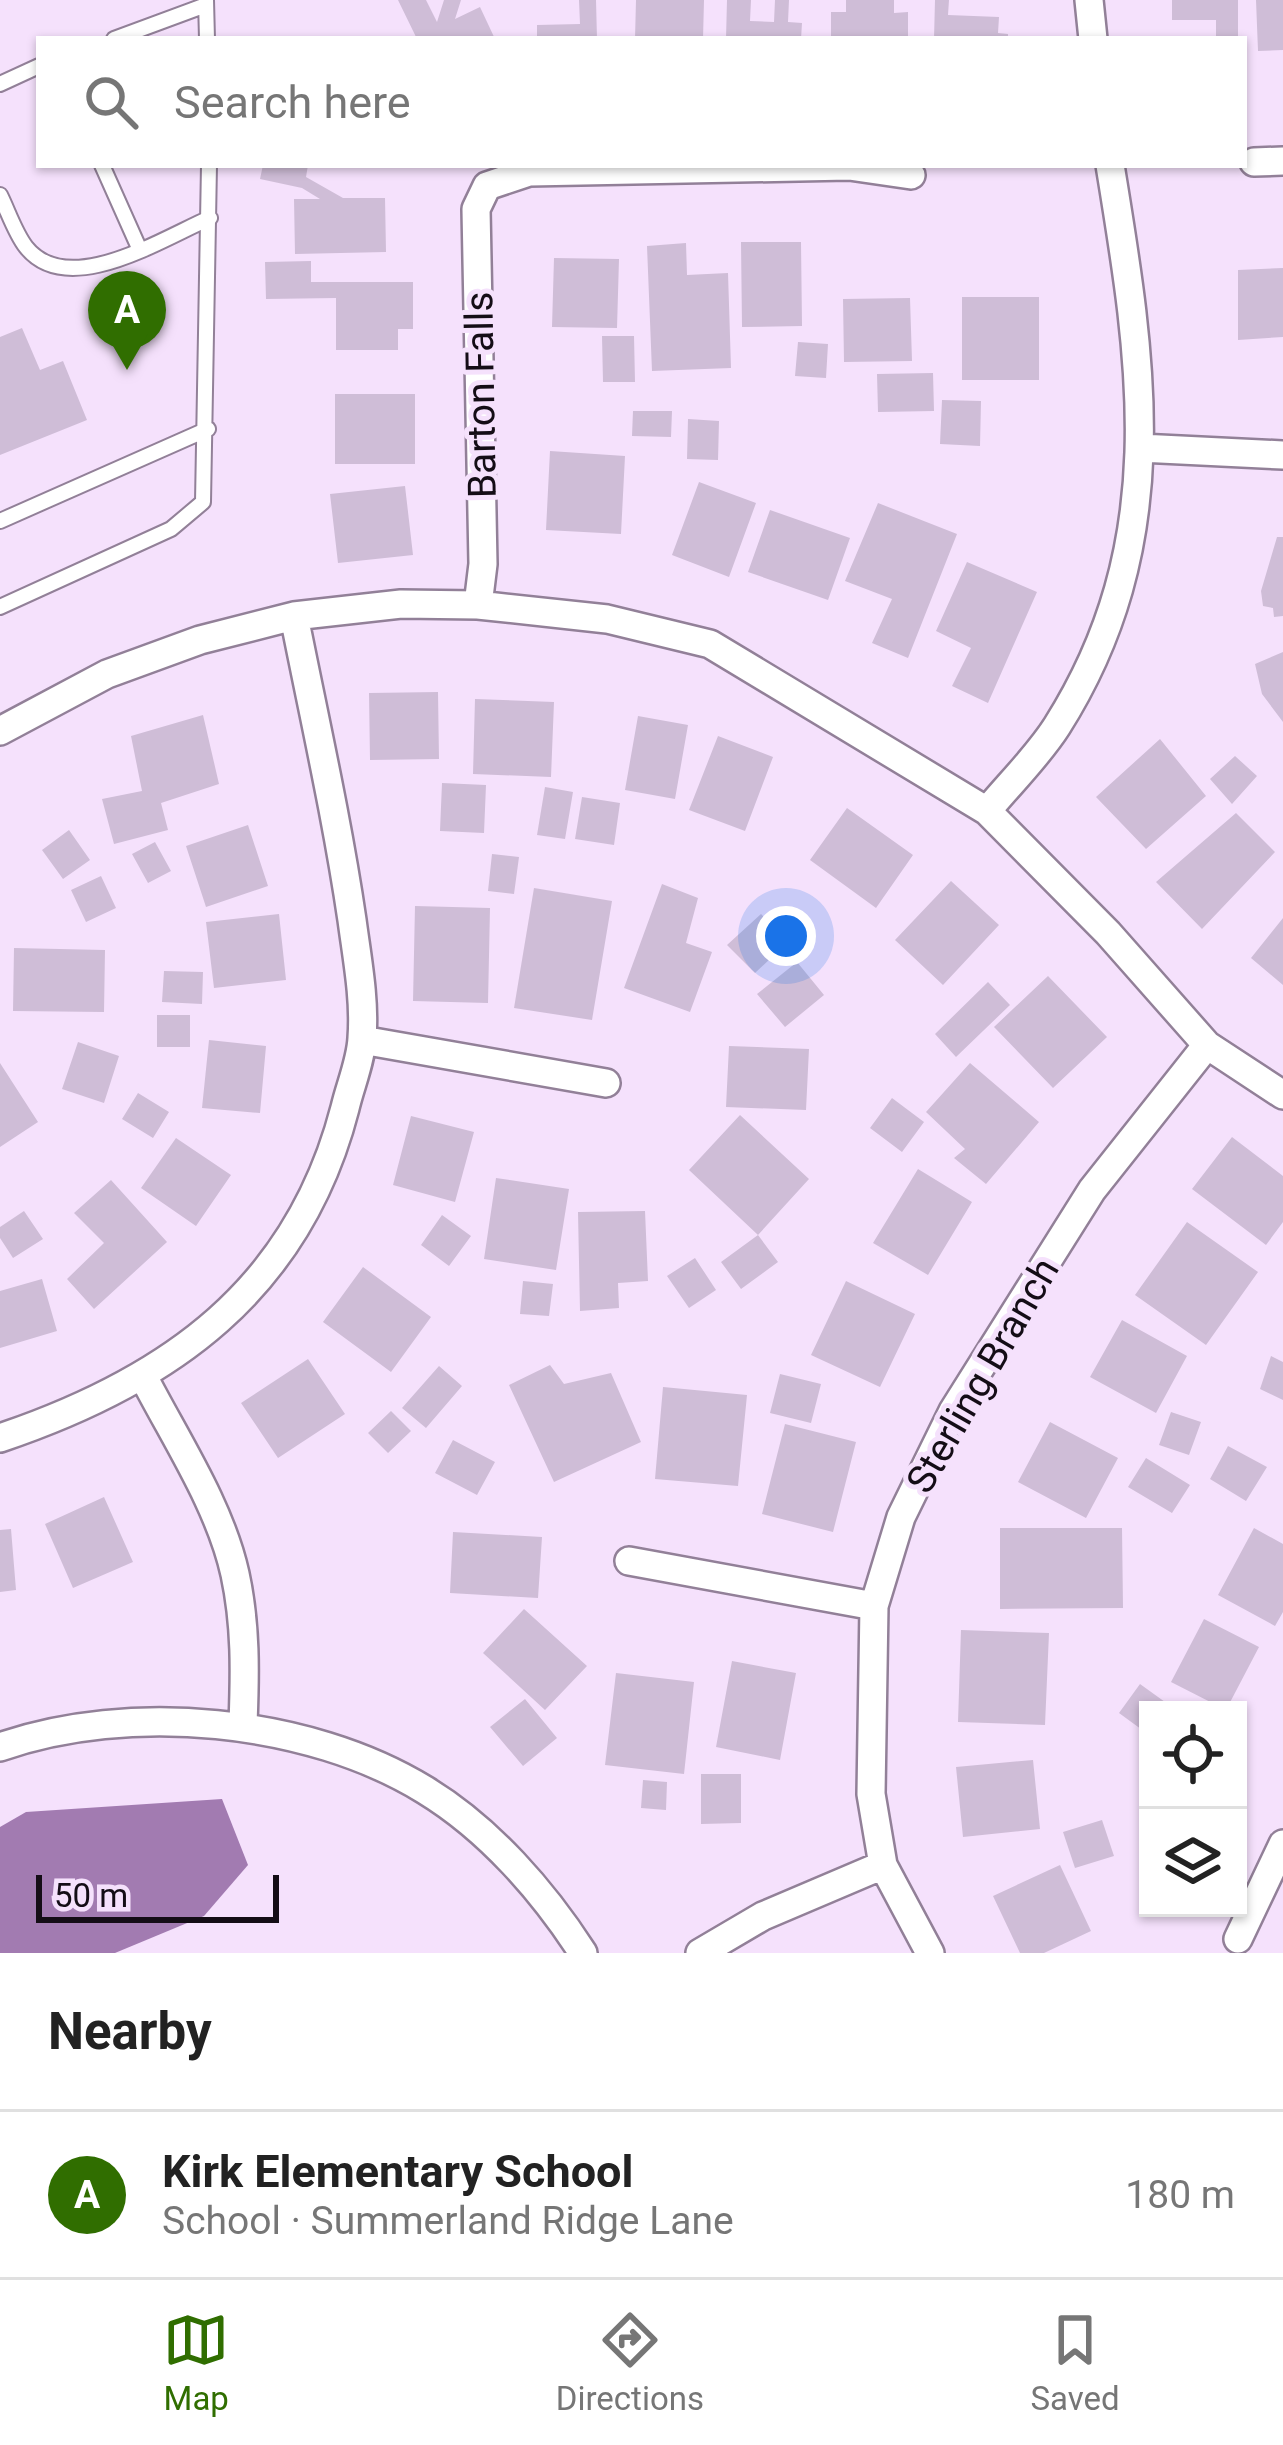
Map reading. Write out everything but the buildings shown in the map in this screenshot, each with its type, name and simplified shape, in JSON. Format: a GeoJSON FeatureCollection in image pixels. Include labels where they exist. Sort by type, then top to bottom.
{"type":"FeatureCollection","features":[{"type":"Feature","properties":{"kind":"street"},"geometry":{"type":"LineString","coordinates":[[1089,0],[1093,36]]}},
{"type":"Feature","properties":{"kind":"street"},"geometry":{"type":"LineString","coordinates":[[1254,162],[1283,161]]}},
{"type":"Feature","properties":{"kind":"street","name":"Barton Falls"},"geometry":{"type":"LineString","coordinates":[[478,605],[483,564],[476,209],[487,186],[529,172],[739,168]]}},
{"type":"Feature","properties":{"kind":"street","name":"Barton Falls"},"geometry":{"type":"LineString","coordinates":[[861,168],[911,176]]}},
{"type":"Feature","properties":{"kind":"street"},"geometry":{"type":"LineString","coordinates":[[987,811],[1054,730],[1088,671],[1121,592],[1137,516],[1139,369],[1110,168]]}},
{"type":"Feature","properties":{"kind":"street"},"geometry":{"type":"LineString","coordinates":[[1140,448],[1283,454]]}},
{"type":"Feature","properties":{"kind":"street"},"geometry":{"type":"LineString","coordinates":[[0,731],[107,674],[200,640],[294,616],[401,604],[478,605],[607,619],[710,644],[987,811],[1108,933],[1207,1045],[1283,1095]]}},
{"type":"Feature","properties":{"kind":"street"},"geometry":{"type":"LineString","coordinates":[[0,1438],[85,1409],[145,1378],[225,1314],[273,1260],[308,1208],[336,1143],[362,1040],[346,877],[294,616]]}},
{"type":"Feature","properties":{"kind":"street"},"geometry":{"type":"LineString","coordinates":[[362,1040],[606,1083]]}},
{"type":"Feature","properties":{"kind":"street","name":"Sterling Branch"},"geometry":{"type":"LineString","coordinates":[[930,1953],[883,1864],[868,1743],[874,1606],[901,1517],[953,1411],[1092,1190],[1207,1045]]}},
{"type":"Feature","properties":{"kind":"street"},"geometry":{"type":"LineString","coordinates":[[145,1378],[208,1503],[234,1570],[245,1644],[243,1724]]}},
{"type":"Feature","properties":{"kind":"street"},"geometry":{"type":"LineString","coordinates":[[629,1561],[874,1606]]}},
{"type":"Feature","properties":{"kind":"street"},"geometry":{"type":"LineString","coordinates":[[0,1747],[32,1736],[126,1724],[243,1724],[354,1758],[424,1790],[498,1847],[561,1918],[583,1953]]}},
{"type":"Feature","properties":{"kind":"street"},"geometry":{"type":"LineString","coordinates":[[1238,1939],[1283,1844]]}},
{"type":"Feature","properties":{"kind":"street"},"geometry":{"type":"LineString","coordinates":[[700,1953],[763,1916],[883,1864]]}},
{"type":"Feature","properties":{"kind":"lane"},"geometry":{"type":"LineString","coordinates":[[121,36],[206,2],[207,36]]}},
{"type":"Feature","properties":{"kind":"lane"},"geometry":{"type":"LineString","coordinates":[[0,84],[36,67]]}},
{"type":"Feature","properties":{"kind":"lane"},"geometry":{"type":"LineString","coordinates":[[103,168],[139,248]]}},
{"type":"Feature","properties":{"kind":"lane"},"geometry":{"type":"LineString","coordinates":[[0,607],[189,519],[203,502],[208,429],[209,168]]}},
{"type":"Feature","properties":{"kind":"lane"},"geometry":{"type":"LineString","coordinates":[[0,195],[26,247],[47,264],[71,269],[99,264],[210,218]]}},
{"type":"Feature","properties":{"kind":"lane"},"geometry":{"type":"LineString","coordinates":[[0,521],[208,429]]}},
{"type":"Feature","properties":{"kind":"shaded area"},"geometry":{"type":"Polygon","coordinates":[[[222,1799],[248,1865],[204,1916],[115,1953],[0,1953],[0,1827],[26,1812],[222,1799]]]}},
{"type":"Feature","properties":{"kind":"place","name":"Kirk Elementary School"},"geometry":{"type":"Point","coordinates":[127,370]}}]}
